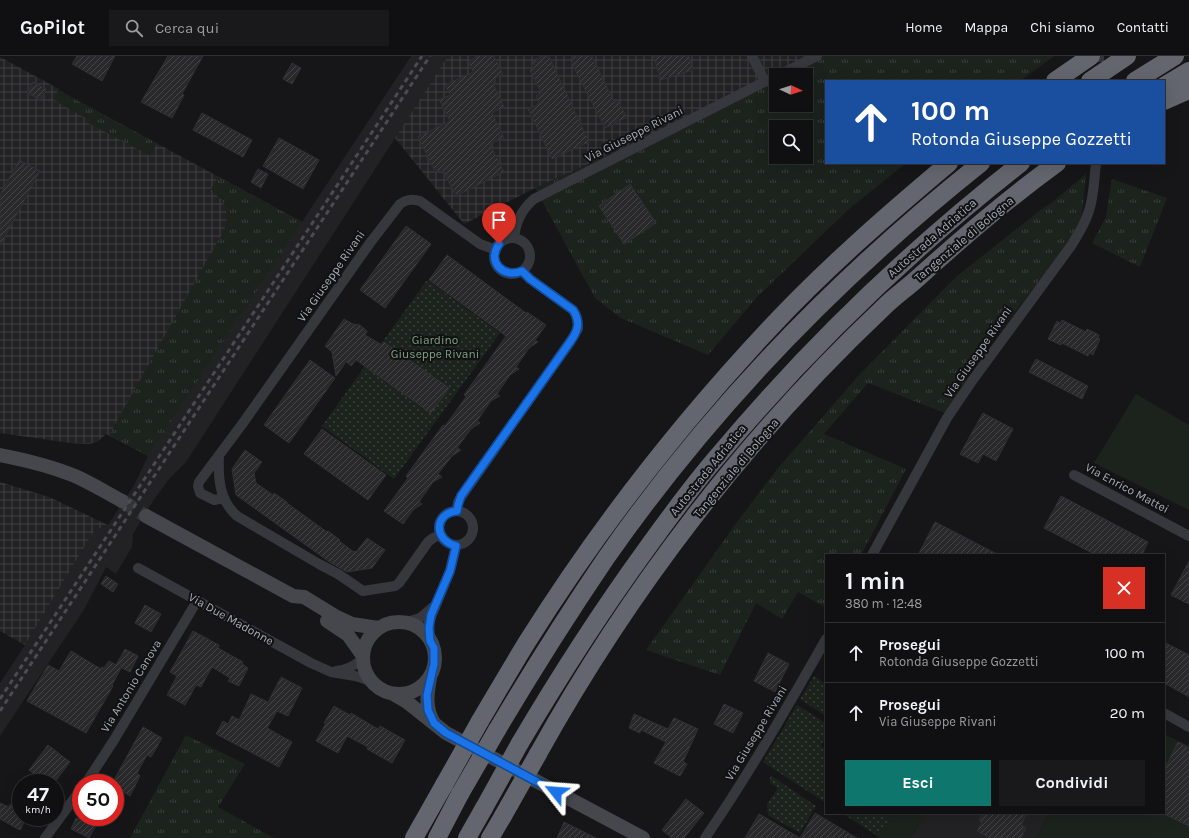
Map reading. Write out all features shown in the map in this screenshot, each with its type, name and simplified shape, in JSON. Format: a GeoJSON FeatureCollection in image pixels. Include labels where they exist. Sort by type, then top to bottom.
{"type":"FeatureCollection","features":[{"type":"Feature","properties":{"kind":"highway"},"geometry":{"type":"LineString","coordinates":[[1044,80],[1048,74],[1073,56]]}},
{"type":"Feature","properties":{"kind":"highway"},"geometry":{"type":"LineString","coordinates":[[1056,80],[1091,56]]}},
{"type":"Feature","properties":{"kind":"highway"},"geometry":{"type":"LineString","coordinates":[[1091,80],[1127,56]]}},
{"type":"Feature","properties":{"kind":"highway"},"geometry":{"type":"LineString","coordinates":[[1137,80],[1174,56]]}},
{"type":"Feature","properties":{"kind":"highway"},"geometry":{"type":"LineString","coordinates":[[1165,85],[1189,71]]}},
{"type":"Feature","properties":{"kind":"highway"},"geometry":{"type":"LineString","coordinates":[[1165,101],[1189,90]]}},
{"type":"Feature","properties":{"kind":"highway"},"geometry":{"type":"LineString","coordinates":[[414,838],[480,721],[527,642],[577,566],[620,506],[683,426],[771,327],[808,290],[874,227],[948,164]]}},
{"type":"Feature","properties":{"kind":"highway"},"geometry":{"type":"LineString","coordinates":[[437,838],[460,794],[497,730],[571,610],[608,557],[698,439],[740,390],[820,305],[917,216],[979,164]]}},
{"type":"Feature","properties":{"kind":"highway","name":"Autostrada Adriatica"},"geometry":{"type":"LineString","coordinates":[[467,838],[542,705],[599,617],[678,506],[717,456],[801,362],[874,290],[935,233],[1021,164]]}},
{"type":"Feature","properties":{"kind":"highway","name":"Tangenziale di Bologna"},"geometry":{"type":"LineString","coordinates":[[490,838],[578,685],[642,589],[732,470],[784,411],[884,307],[994,211],[1056,164]]}},
{"type":"Feature","properties":{"kind":"highway"},"geometry":{"type":"LineString","coordinates":[[966,236],[988,226],[1071,164]]}},
{"type":"Feature","properties":{"kind":"main road"},"geometry":{"type":"LineString","coordinates":[[0,455],[32,462],[61,471],[88,482],[122,501]]}},
{"type":"Feature","properties":{"kind":"main road"},"geometry":{"type":"LineString","coordinates":[[146,516],[293,596],[304,597],[335,616],[352,624],[378,628]]}},
{"type":"Feature","properties":{"kind":"main road"},"geometry":{"type":"LineString","coordinates":[[293,596],[298,605],[343,631],[351,639],[363,657]]}},
{"type":"Feature","properties":{"kind":"main road"},"geometry":{"type":"LineString","coordinates":[[434,723],[430,717],[427,703],[434,655],[434,648],[430,641],[422,631],[414,626],[404,623],[394,622],[378,628],[367,640],[363,657],[364,668],[371,681],[378,688],[408,702],[446,733],[643,838]]}},
{"type":"Feature","properties":{"kind":"main road"},"geometry":{"type":"LineString","coordinates":[[393,694],[415,691],[430,677]]}},
{"type":"Feature","properties":{"kind":"street"},"geometry":{"type":"LineString","coordinates":[[752,56],[765,82]]}},
{"type":"Feature","properties":{"kind":"street"},"geometry":{"type":"LineString","coordinates":[[793,68],[817,56]]}},
{"type":"Feature","properties":{"kind":"street","name":"Via Giuseppe Rivani"},"geometry":{"type":"LineString","coordinates":[[514,238],[517,220],[521,212],[534,199],[769,80]]}},
{"type":"Feature","properties":{"kind":"street","name":"Via Giuseppe Rivani"},"geometry":{"type":"LineString","coordinates":[[874,554],[947,418],[972,381],[1071,246],[1080,231],[1089,211],[1096,164]]}},
{"type":"Feature","properties":{"kind":"street","name":"Via Giuseppe Rivani"},"geometry":{"type":"LineString","coordinates":[[223,498],[218,500],[200,493],[198,486],[199,482],[400,204],[406,200],[413,199],[420,201],[480,244],[496,250]]}},
{"type":"Feature","properties":{"kind":"street"},"geometry":{"type":"LineString","coordinates":[[514,238],[522,241],[526,245],[529,251],[529,262],[522,271],[511,274],[501,270],[495,261],[496,250],[502,242],[507,239],[514,238]]}},
{"type":"Feature","properties":{"kind":"street"},"geometry":{"type":"LineString","coordinates":[[457,511],[461,496],[578,329],[578,321],[573,310],[530,279],[522,271]]}},
{"type":"Feature","properties":{"kind":"street"},"geometry":{"type":"LineString","coordinates":[[220,455],[219,468],[223,498],[237,516],[365,591],[395,586],[399,583],[428,542],[440,535]]}},
{"type":"Feature","properties":{"kind":"street","name":"Via Enrico Mattei"},"geometry":{"type":"LineString","coordinates":[[1074,475],[1189,536]]}},
{"type":"Feature","properties":{"kind":"street"},"geometry":{"type":"LineString","coordinates":[[452,511],[457,511],[468,515],[472,520],[474,532],[467,542],[456,546],[446,542],[440,535],[439,527],[443,517],[452,511]]}},
{"type":"Feature","properties":{"kind":"street"},"geometry":{"type":"LineString","coordinates":[[430,641],[429,622],[450,571],[456,546]]}},
{"type":"Feature","properties":{"kind":"street","name":"Via Due Madonne"},"geometry":{"type":"LineString","coordinates":[[138,568],[324,670],[336,674],[356,676],[371,681]]}},
{"type":"Feature","properties":{"kind":"street","name":"Via Antonio Canova"},"geometry":{"type":"LineString","coordinates":[[92,774],[114,740],[197,601]]}},
{"type":"Feature","properties":{"kind":"street"},"geometry":{"type":"LineString","coordinates":[[404,623],[420,618],[436,604]]}},
{"type":"Feature","properties":{"kind":"street","name":"Via Giuseppe Rivani"},"geometry":{"type":"LineString","coordinates":[[705,838],[744,779],[825,641]]}},
{"type":"Feature","properties":{"kind":"street","name":"Via Due Madonne"},"geometry":{"type":"LineString","coordinates":[[324,670],[345,670],[352,667],[363,657]]}},
{"type":"Feature","properties":{"kind":"street"},"geometry":{"type":"LineString","coordinates":[[1165,714],[1189,727]]}},
{"type":"Feature","properties":{"kind":"street"},"geometry":{"type":"LineString","coordinates":[[45,838],[72,801]]}},
{"type":"Feature","properties":{"kind":"shaded area"},"geometry":{"type":"Polygon","coordinates":[[[411,56],[448,56],[186,462],[169,479],[153,501],[133,534],[132,547],[116,574],[106,567],[85,608],[0,736],[0,683],[25,645],[94,531],[108,525],[133,487],[148,456],[411,56]]]}},
{"type":"Feature","properties":{"kind":"shaded area"},"geometry":{"type":"Polygon","coordinates":[[[448,56],[827,56],[800,68],[769,68],[769,82],[535,188],[464,224],[395,138],[448,56]]]}},
{"type":"Feature","properties":{"kind":"shaded area"},"geometry":{"type":"Polygon","coordinates":[[[0,57],[302,222],[148,456],[106,434],[97,442],[89,444],[70,443],[0,433],[0,57]]]}},
{"type":"Feature","properties":{"kind":"shaded area"},"geometry":{"type":"Polygon","coordinates":[[[0,482],[49,497],[108,525],[94,531],[25,645],[0,631],[0,482]]]}},
{"type":"Feature","properties":{"kind":"shaded area"},"geometry":{"type":"Polygon","coordinates":[[[925,814],[1048,814],[1036,838],[910,838],[925,814]]]}},
{"type":"Feature","properties":{"kind":"green space"},"geometry":{"type":"Polygon","coordinates":[[[827,56],[1054,56],[1021,80],[825,80],[825,164],[905,164],[849,209],[757,297],[708,355],[621,318],[595,298],[535,188],[769,82],[769,112],[813,112],[813,68],[800,68],[827,56]]]}},
{"type":"Feature","properties":{"kind":"green space"},"geometry":{"type":"Polygon","coordinates":[[[58,90],[157,144],[150,156],[88,123],[89,120],[53,100],[58,90]]]}},
{"type":"Feature","properties":{"kind":"green space"},"geometry":{"type":"Polygon","coordinates":[[[1086,174],[1082,215],[1072,236],[1059,256],[987,347],[945,413],[868,383],[824,434],[906,469],[862,554],[825,554],[825,607],[798,592],[782,619],[756,603],[720,675],[646,650],[737,522],[778,468],[860,374],[956,277],[1086,174]]]}},
{"type":"Feature","properties":{"kind":"green space"},"geometry":{"type":"Polygon","coordinates":[[[218,177],[302,222],[148,456],[109,435],[224,230],[227,218],[225,208],[220,198],[210,191],[218,177]]]}},
{"type":"Feature","properties":{"kind":"green space"},"geometry":{"type":"Polygon","coordinates":[[[1112,179],[1167,198],[1140,267],[1092,243],[1106,217],[1112,179]]]}},
{"type":"Feature","properties":{"kind":"green space","name":"Giardino Giuseppe Rivani"},"geometry":{"type":"Polygon","coordinates":[[[427,280],[500,333],[394,479],[322,426],[427,280]]]}},
{"type":"Feature","properties":{"kind":"green space"},"geometry":{"type":"Polygon","coordinates":[[[1136,394],[1189,425],[1189,510],[1094,463],[1136,394]]]}},
{"type":"Feature","properties":{"kind":"green space"},"geometry":{"type":"Polygon","coordinates":[[[814,676],[825,683],[825,715],[800,699],[814,676]]]}},
{"type":"Feature","properties":{"kind":"green space"},"geometry":{"type":"Polygon","coordinates":[[[797,705],[825,722],[825,737],[821,746],[825,748],[825,802],[763,762],[797,705]]]}},
{"type":"Feature","properties":{"kind":"green space"},"geometry":{"type":"Polygon","coordinates":[[[1165,734],[1189,746],[1189,838],[1036,838],[1048,814],[1165,814],[1165,734]]]}},
{"type":"Feature","properties":{"kind":"green space"},"geometry":{"type":"Polygon","coordinates":[[[186,735],[245,764],[218,807],[274,838],[130,838],[186,735]]]}},
{"type":"Feature","properties":{"kind":"green space"},"geometry":{"type":"Polygon","coordinates":[[[770,775],[816,806],[800,833],[768,815],[767,804],[778,788],[770,783],[770,775]]]}},
{"type":"Feature","properties":{"kind":"green space"},"geometry":{"type":"Polygon","coordinates":[[[844,814],[891,814],[879,837],[844,814]]]}},
{"type":"Feature","properties":{"kind":"green space"},"geometry":{"type":"Polygon","coordinates":[[[891,814],[925,814],[910,838],[878,838],[891,814]]]}},
{"type":"Feature","properties":{"kind":"building"},"geometry":{"type":"Polygon","coordinates":[[[77,56],[115,56],[102,81],[72,64],[77,56]]]}},
{"type":"Feature","properties":{"kind":"building"},"geometry":{"type":"Polygon","coordinates":[[[168,56],[203,56],[182,94],[184,95],[172,118],[141,102],[168,56]]]}},
{"type":"Feature","properties":{"kind":"building"},"geometry":{"type":"Polygon","coordinates":[[[479,56],[494,56],[503,74],[495,78],[496,82],[493,83],[504,107],[492,113],[504,138],[490,144],[504,172],[456,196],[442,169],[435,172],[418,137],[450,121],[439,100],[450,95],[445,85],[473,72],[468,61],[479,56]]]}},
{"type":"Feature","properties":{"kind":"building"},"geometry":{"type":"Polygon","coordinates":[[[543,56],[549,56],[589,142],[552,159],[528,109],[539,104],[536,96],[541,93],[530,70],[533,69],[531,62],[543,56]]]}},
{"type":"Feature","properties":{"kind":"building"},"geometry":{"type":"Polygon","coordinates":[[[571,56],[592,56],[614,102],[618,101],[627,117],[605,128],[571,62],[573,61],[571,56]]]}},
{"type":"Feature","properties":{"kind":"building"},"geometry":{"type":"Polygon","coordinates":[[[653,56],[689,56],[693,70],[661,80],[653,56]]]}},
{"type":"Feature","properties":{"kind":"building"},"geometry":{"type":"Polygon","coordinates":[[[292,63],[301,68],[292,84],[283,79],[292,63]]]}},
{"type":"Feature","properties":{"kind":"building"},"geometry":{"type":"Polygon","coordinates":[[[33,82],[46,89],[41,100],[27,93],[33,82]]]}},
{"type":"Feature","properties":{"kind":"building"},"geometry":{"type":"Polygon","coordinates":[[[202,113],[252,140],[243,157],[193,130],[202,113]]]}},
{"type":"Feature","properties":{"kind":"building"},"geometry":{"type":"Polygon","coordinates":[[[279,138],[319,160],[303,189],[263,166],[279,138]]]}},
{"type":"Feature","properties":{"kind":"building"},"geometry":{"type":"Polygon","coordinates":[[[19,160],[40,171],[0,246],[0,195],[19,160]]]}},
{"type":"Feature","properties":{"kind":"building"},"geometry":{"type":"Polygon","coordinates":[[[258,169],[268,174],[261,188],[251,182],[258,169]]]}},
{"type":"Feature","properties":{"kind":"building"},"geometry":{"type":"Polygon","coordinates":[[[630,184],[656,223],[624,244],[599,206],[630,184]]]}},
{"type":"Feature","properties":{"kind":"building"},"geometry":{"type":"Polygon","coordinates":[[[406,226],[431,244],[385,308],[360,290],[406,226]]]}},
{"type":"Feature","properties":{"kind":"building"},"geometry":{"type":"Polygon","coordinates":[[[447,255],[526,313],[527,312],[546,325],[535,340],[538,342],[529,348],[516,367],[519,369],[510,375],[497,394],[500,396],[491,401],[477,421],[480,423],[471,429],[457,448],[461,450],[452,456],[438,474],[442,477],[433,482],[419,502],[422,504],[413,510],[403,524],[384,511],[408,478],[406,476],[443,425],[445,426],[466,397],[464,395],[506,336],[429,280],[447,255]]]}},
{"type":"Feature","properties":{"kind":"building"},"geometry":{"type":"Polygon","coordinates":[[[344,319],[353,324],[360,325],[367,331],[365,335],[382,345],[384,342],[449,388],[431,413],[356,360],[351,366],[345,361],[344,365],[336,376],[332,352],[325,346],[344,319]]]}},
{"type":"Feature","properties":{"kind":"building"},"geometry":{"type":"Polygon","coordinates":[[[1062,320],[1086,332],[1087,329],[1099,335],[1098,338],[1100,339],[1093,355],[1089,353],[1088,356],[1062,343],[1061,345],[1048,339],[1057,321],[1060,323],[1062,320]]]}},
{"type":"Feature","properties":{"kind":"building"},"geometry":{"type":"Polygon","coordinates":[[[1036,359],[1088,386],[1082,399],[1029,372],[1036,359]]]}},
{"type":"Feature","properties":{"kind":"building"},"geometry":{"type":"Polygon","coordinates":[[[310,360],[335,378],[289,443],[264,425],[310,360]]]}},
{"type":"Feature","properties":{"kind":"building"},"geometry":{"type":"Polygon","coordinates":[[[983,413],[1013,429],[996,461],[983,454],[978,463],[960,454],[983,413]]]}},
{"type":"Feature","properties":{"kind":"building"},"geometry":{"type":"Polygon","coordinates":[[[322,429],[386,475],[368,500],[304,454],[322,429]]]}},
{"type":"Feature","properties":{"kind":"building"},"geometry":{"type":"Polygon","coordinates":[[[245,450],[262,462],[254,473],[256,483],[273,495],[274,493],[287,502],[327,532],[328,531],[354,552],[356,552],[367,538],[385,550],[372,568],[347,572],[331,563],[236,495],[232,469],[245,450]]]}},
{"type":"Feature","properties":{"kind":"building"},"geometry":{"type":"Polygon","coordinates":[[[1061,496],[1148,542],[1142,554],[1094,554],[1044,528],[1061,496]]]}},
{"type":"Feature","properties":{"kind":"building"},"geometry":{"type":"Polygon","coordinates":[[[935,522],[997,554],[919,554],[935,522]]]}},
{"type":"Feature","properties":{"kind":"building"},"geometry":{"type":"Polygon","coordinates":[[[1189,561],[1189,604],[1171,595],[1189,561]]]}},
{"type":"Feature","properties":{"kind":"building"},"geometry":{"type":"Polygon","coordinates":[[[106,576],[118,584],[113,592],[101,584],[106,576]]]}},
{"type":"Feature","properties":{"kind":"building"},"geometry":{"type":"Polygon","coordinates":[[[145,605],[161,614],[151,632],[135,623],[145,605]]]}},
{"type":"Feature","properties":{"kind":"building"},"geometry":{"type":"Polygon","coordinates":[[[193,631],[219,645],[218,648],[243,662],[242,664],[248,668],[239,686],[228,681],[230,678],[212,667],[201,687],[196,685],[185,705],[167,695],[177,676],[170,672],[193,631]]]}},
{"type":"Feature","properties":{"kind":"building"},"geometry":{"type":"Polygon","coordinates":[[[1165,643],[1189,655],[1189,697],[1165,684],[1165,643]]]}},
{"type":"Feature","properties":{"kind":"building"},"geometry":{"type":"Polygon","coordinates":[[[125,649],[138,656],[130,672],[120,667],[121,668],[112,685],[113,686],[86,733],[27,701],[48,665],[59,671],[71,651],[101,669],[102,667],[104,668],[109,661],[116,665],[125,649]]]}},
{"type":"Feature","properties":{"kind":"building"},"geometry":{"type":"Polygon","coordinates":[[[768,653],[789,664],[775,692],[754,681],[768,653]]]}},
{"type":"Feature","properties":{"kind":"building"},"geometry":{"type":"Polygon","coordinates":[[[281,677],[302,688],[288,716],[277,711],[267,728],[292,742],[279,767],[216,734],[223,721],[228,724],[232,716],[239,720],[251,694],[268,702],[281,677]]]}},
{"type":"Feature","properties":{"kind":"building"},"geometry":{"type":"Polygon","coordinates":[[[724,704],[743,713],[733,733],[714,724],[724,704]]]}},
{"type":"Feature","properties":{"kind":"building"},"geometry":{"type":"Polygon","coordinates":[[[334,706],[350,715],[351,713],[378,729],[380,726],[405,740],[392,763],[367,749],[368,747],[347,736],[338,753],[316,741],[334,706]]]}},
{"type":"Feature","properties":{"kind":"building"},"geometry":{"type":"Polygon","coordinates":[[[634,714],[668,729],[674,718],[698,729],[683,762],[687,764],[680,776],[654,763],[666,742],[641,730],[640,733],[629,728],[634,714]]]}},
{"type":"Feature","properties":{"kind":"building"},"geometry":{"type":"Polygon","coordinates":[[[143,727],[162,738],[151,757],[147,755],[137,773],[140,776],[130,796],[124,792],[124,774],[117,774],[143,727]]]}},
{"type":"Feature","properties":{"kind":"building"},"geometry":{"type":"Polygon","coordinates":[[[1178,742],[1189,748],[1189,826],[1164,814],[1165,768],[1178,742]]]}},
{"type":"Feature","properties":{"kind":"building"},"geometry":{"type":"Polygon","coordinates":[[[48,745],[70,762],[61,774],[34,774],[29,770],[48,745]]]}},
{"type":"Feature","properties":{"kind":"building"},"geometry":{"type":"Polygon","coordinates":[[[686,799],[704,813],[684,838],[672,838],[662,830],[686,799]]]}},
{"type":"Feature","properties":{"kind":"building"},"geometry":{"type":"Polygon","coordinates":[[[0,803],[9,807],[10,804],[12,805],[12,826],[0,819],[0,803]]]}},
{"type":"Feature","properties":{"kind":"building"},"geometry":{"type":"Polygon","coordinates":[[[815,813],[857,838],[800,838],[815,813]]]}},
{"type":"Feature","properties":{"kind":"building"},"geometry":{"type":"Polygon","coordinates":[[[759,814],[800,838],[745,838],[759,814]]]}},
{"type":"Feature","properties":{"kind":"building"},"geometry":{"type":"Polygon","coordinates":[[[982,814],[1026,814],[1021,825],[1026,828],[1021,838],[990,838],[977,831],[982,822],[979,821],[982,814]]]}},
{"type":"Feature","properties":{"kind":"building"},"geometry":{"type":"Polygon","coordinates":[[[564,822],[596,838],[557,838],[564,822]]]}},
{"type":"Feature","properties":{"kind":"building"},"geometry":{"type":"Polygon","coordinates":[[[13,826],[22,826],[20,830],[13,826]]]}},
{"type":"Feature","properties":{"kind":"building"},"geometry":{"type":"Polygon","coordinates":[[[72,826],[96,826],[89,838],[71,829],[72,826]]]}},
{"type":"Feature","properties":{"kind":"tunnel"},"geometry":{"type":"LineString","coordinates":[[1099,56],[1099,77]]}},
{"type":"Feature","properties":{"kind":"tunnel"},"geometry":{"type":"LineString","coordinates":[[122,501],[146,516]]}},
{"type":"Feature","properties":{"kind":"railway"},"geometry":{"type":"LineString","coordinates":[[0,699],[422,56]]}},
{"type":"Feature","properties":{"kind":"railway"},"geometry":{"type":"LineString","coordinates":[[0,711],[430,56]]}},
{"type":"Feature","properties":{"kind":"route"},"geometry":{"type":"LineString","coordinates":[[499,244],[496,250],[495,261],[501,270],[511,274],[522,271],[530,279],[573,310],[578,321],[578,329],[576,334],[461,496],[457,511],[452,511],[447,514],[440,522],[440,535],[442,538],[446,542],[456,546],[450,571],[429,622],[430,641],[434,648],[434,664],[430,677],[427,703],[430,717],[434,723],[446,733],[556,792]]}}]}
